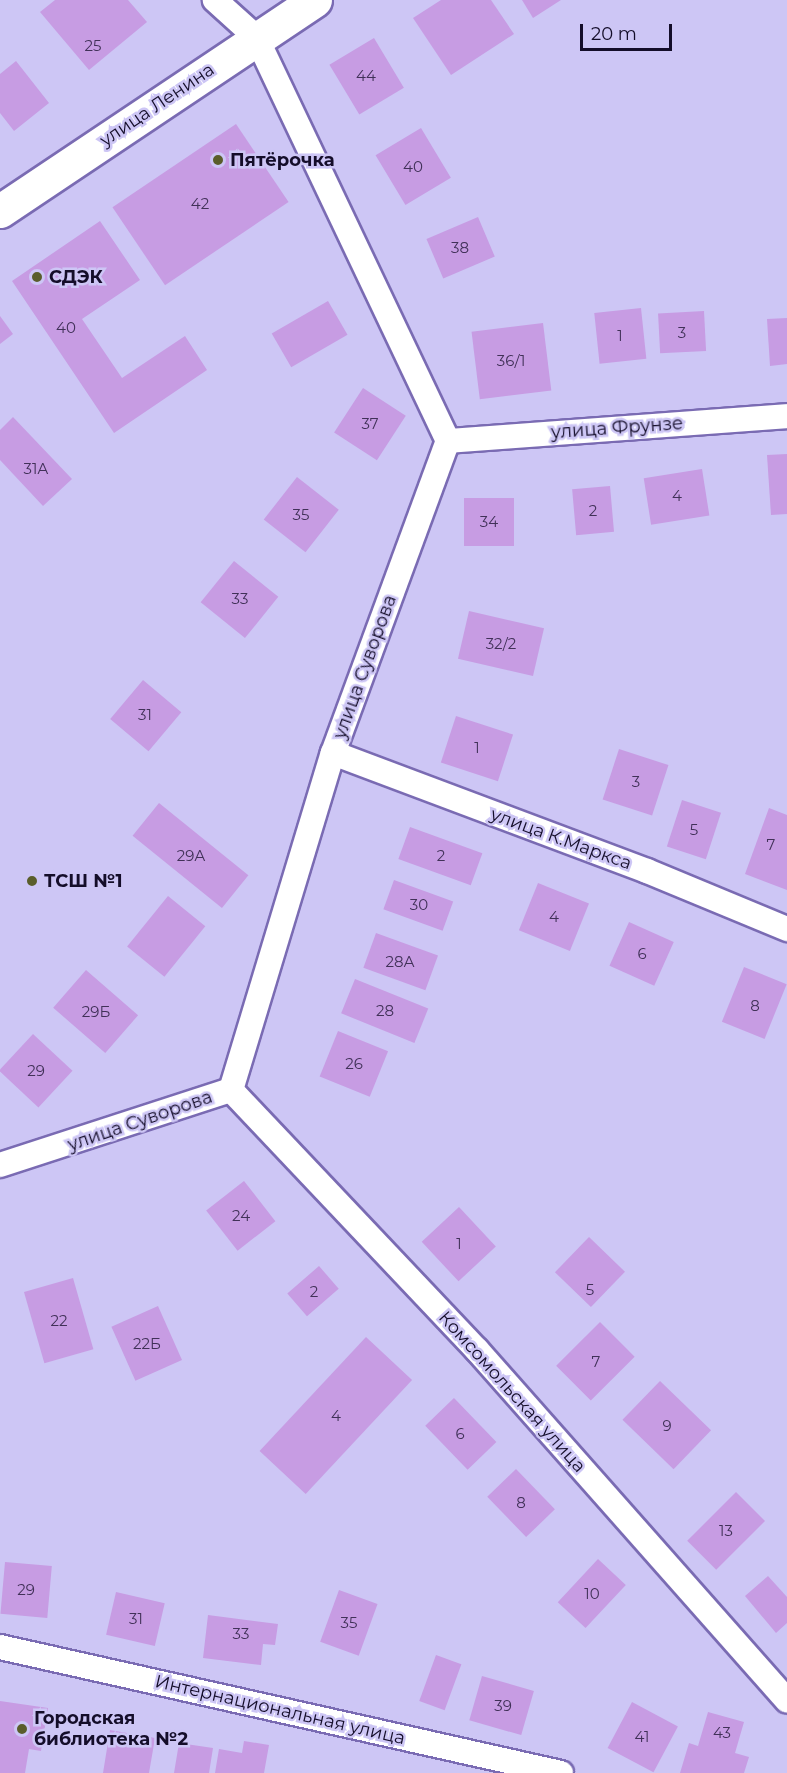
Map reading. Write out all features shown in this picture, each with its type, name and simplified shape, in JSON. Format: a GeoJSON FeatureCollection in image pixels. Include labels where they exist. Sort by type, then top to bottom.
{"type":"FeatureCollection","features":[{"type":"Feature","properties":{"kind":"street"},"geometry":{"type":"LineString","coordinates":[[215,0],[257,38],[448,441]]}},
{"type":"Feature","properties":{"kind":"street","name":"улица Ленина"},"geometry":{"type":"LineString","coordinates":[[0,211],[315,0]]}},
{"type":"Feature","properties":{"kind":"street","name":"улица Фрунзе"},"geometry":{"type":"LineString","coordinates":[[448,441],[787,416]]}},
{"type":"Feature","properties":{"kind":"street","name":"улица Суворова"},"geometry":{"type":"LineString","coordinates":[[0,1165],[231,1090],[333,753],[448,441]]}},
{"type":"Feature","properties":{"kind":"street","name":"улица К.Маркса"},"geometry":{"type":"LineString","coordinates":[[333,753],[647,871],[787,929]]}},
{"type":"Feature","properties":{"kind":"street","name":"Комсомольская улица"},"geometry":{"type":"LineString","coordinates":[[231,1090],[477,1350],[787,1701]]}},
{"type":"Feature","properties":{"kind":"street","name":"Интернациональная улица"},"geometry":{"type":"LineString","coordinates":[[0,1647],[561,1773]]}},
{"type":"Feature","properties":{"kind":"building"},"geometry":{"type":"Polygon","coordinates":[[[55,0],[128,0],[147,22],[89,70],[40,12],[55,0]]]}},
{"type":"Feature","properties":{"kind":"building"},"geometry":{"type":"Polygon","coordinates":[[[441,0],[491,0],[514,34],[451,75],[413,18],[441,0]]]}},
{"type":"Feature","properties":{"kind":"building"},"geometry":{"type":"Polygon","coordinates":[[[522,0],[561,0],[533,18],[522,0]]]}},
{"type":"Feature","properties":{"kind":"building"},"geometry":{"type":"Polygon","coordinates":[[[374,38],[404,88],[359,114],[329,65],[374,38]]]}},
{"type":"Feature","properties":{"kind":"building"},"geometry":{"type":"Polygon","coordinates":[[[16,61],[49,103],[14,131],[0,113],[0,74],[16,61]]]}},
{"type":"Feature","properties":{"kind":"building"},"geometry":{"type":"Polygon","coordinates":[[[236,124],[289,202],[165,285],[112,207],[236,124]]]}},
{"type":"Feature","properties":{"kind":"building"},"geometry":{"type":"Polygon","coordinates":[[[421,128],[451,178],[405,205],[376,155],[421,128]]]}},
{"type":"Feature","properties":{"kind":"building"},"geometry":{"type":"Polygon","coordinates":[[[478,217],[495,257],[443,278],[426,239],[478,217]]]}},
{"type":"Feature","properties":{"kind":"building"},"geometry":{"type":"Polygon","coordinates":[[[100,221],[140,280],[82,319],[122,378],[185,336],[207,370],[114,433],[12,281],[100,221]]]}},
{"type":"Feature","properties":{"kind":"building"},"geometry":{"type":"Polygon","coordinates":[[[328,301],[348,335],[291,367],[272,334],[328,301]]]}},
{"type":"Feature","properties":{"kind":"building"},"geometry":{"type":"Polygon","coordinates":[[[641,308],[646,359],[600,364],[594,313],[641,308]]]}},
{"type":"Feature","properties":{"kind":"building"},"geometry":{"type":"Polygon","coordinates":[[[704,311],[706,351],[660,353],[658,313],[704,311]]]}},
{"type":"Feature","properties":{"kind":"building"},"geometry":{"type":"Polygon","coordinates":[[[0,316],[13,334],[0,344],[0,316]]]}},
{"type":"Feature","properties":{"kind":"building"},"geometry":{"type":"Polygon","coordinates":[[[787,318],[787,364],[770,366],[767,319],[787,318]]]}},
{"type":"Feature","properties":{"kind":"building"},"geometry":{"type":"Polygon","coordinates":[[[543,323],[551,390],[480,399],[472,332],[543,323]]]}},
{"type":"Feature","properties":{"kind":"building"},"geometry":{"type":"Polygon","coordinates":[[[363,388],[406,416],[377,460],[334,432],[363,388]]]}},
{"type":"Feature","properties":{"kind":"building"},"geometry":{"type":"Polygon","coordinates":[[[13,417],[72,479],[43,506],[0,460],[0,430],[13,417]]]}},
{"type":"Feature","properties":{"kind":"building"},"geometry":{"type":"Polygon","coordinates":[[[787,454],[787,514],[771,515],[767,455],[787,454]]]}},
{"type":"Feature","properties":{"kind":"building"},"geometry":{"type":"Polygon","coordinates":[[[702,469],[709,515],[651,525],[644,478],[702,469]]]}},
{"type":"Feature","properties":{"kind":"building"},"geometry":{"type":"Polygon","coordinates":[[[297,477],[339,510],[306,552],[264,520],[297,477]]]}},
{"type":"Feature","properties":{"kind":"building"},"geometry":{"type":"Polygon","coordinates":[[[610,486],[614,532],[576,535],[572,489],[610,486]]]}},
{"type":"Feature","properties":{"kind":"building"},"geometry":{"type":"Polygon","coordinates":[[[464,498],[514,498],[514,546],[464,546],[464,498]]]}},
{"type":"Feature","properties":{"kind":"building"},"geometry":{"type":"Polygon","coordinates":[[[234,561],[278,597],[245,638],[201,602],[234,561]]]}},
{"type":"Feature","properties":{"kind":"building"},"geometry":{"type":"Polygon","coordinates":[[[469,611],[544,628],[533,676],[458,659],[469,611]]]}},
{"type":"Feature","properties":{"kind":"building"},"geometry":{"type":"Polygon","coordinates":[[[143,680],[181,712],[149,751],[110,719],[143,680]]]}},
{"type":"Feature","properties":{"kind":"building"},"geometry":{"type":"Polygon","coordinates":[[[456,716],[513,735],[498,781],[441,763],[456,716]]]}},
{"type":"Feature","properties":{"kind":"building"},"geometry":{"type":"Polygon","coordinates":[[[619,749],[668,765],[652,815],[603,799],[619,749]]]}},
{"type":"Feature","properties":{"kind":"building"},"geometry":{"type":"Polygon","coordinates":[[[682,800],[721,813],[706,859],[667,847],[682,800]]]}},
{"type":"Feature","properties":{"kind":"building"},"geometry":{"type":"Polygon","coordinates":[[[159,803],[248,875],[222,908],[133,836],[159,803]]]}},
{"type":"Feature","properties":{"kind":"building"},"geometry":{"type":"Polygon","coordinates":[[[769,808],[787,815],[787,890],[745,874],[769,808]]]}},
{"type":"Feature","properties":{"kind":"building"},"geometry":{"type":"Polygon","coordinates":[[[410,827],[482,853],[471,885],[398,859],[410,827]]]}},
{"type":"Feature","properties":{"kind":"building"},"geometry":{"type":"Polygon","coordinates":[[[394,880],[453,902],[443,931],[383,909],[394,880]]]}},
{"type":"Feature","properties":{"kind":"building"},"geometry":{"type":"Polygon","coordinates":[[[538,883],[589,904],[570,951],[519,930],[538,883]]]}},
{"type":"Feature","properties":{"kind":"building"},"geometry":{"type":"Polygon","coordinates":[[[168,896],[205,926],[164,977],[127,947],[168,896]]]}},
{"type":"Feature","properties":{"kind":"building"},"geometry":{"type":"Polygon","coordinates":[[[629,922],[674,942],[654,986],[609,966],[629,922]]]}},
{"type":"Feature","properties":{"kind":"building"},"geometry":{"type":"Polygon","coordinates":[[[376,933],[438,956],[425,990],[363,968],[376,933]]]}},
{"type":"Feature","properties":{"kind":"building"},"geometry":{"type":"Polygon","coordinates":[[[744,967],[787,984],[765,1039],[722,1022],[744,967]]]}},
{"type":"Feature","properties":{"kind":"building"},"geometry":{"type":"Polygon","coordinates":[[[86,970],[138,1015],[105,1053],[53,1008],[86,970]]]}},
{"type":"Feature","properties":{"kind":"building"},"geometry":{"type":"Polygon","coordinates":[[[355,979],[428,1009],[414,1043],[341,1013],[355,979]]]}},
{"type":"Feature","properties":{"kind":"building"},"geometry":{"type":"Polygon","coordinates":[[[338,1031],[388,1051],[370,1097],[320,1076],[338,1031]]]}},
{"type":"Feature","properties":{"kind":"building"},"geometry":{"type":"Polygon","coordinates":[[[33,1034],[72,1071],[38,1107],[0,1072],[33,1034]]]}},
{"type":"Feature","properties":{"kind":"building"},"geometry":{"type":"Polygon","coordinates":[[[244,1181],[275,1221],[238,1251],[206,1211],[244,1181]]]}},
{"type":"Feature","properties":{"kind":"building"},"geometry":{"type":"Polygon","coordinates":[[[459,1207],[496,1246],[459,1281],[422,1242],[459,1207]]]}},
{"type":"Feature","properties":{"kind":"building"},"geometry":{"type":"Polygon","coordinates":[[[589,1237],[625,1272],[591,1307],[555,1272],[589,1237]]]}},
{"type":"Feature","properties":{"kind":"building"},"geometry":{"type":"Polygon","coordinates":[[[319,1266],[339,1289],[307,1316],[287,1294],[319,1266]]]}},
{"type":"Feature","properties":{"kind":"building"},"geometry":{"type":"Polygon","coordinates":[[[73,1278],[93,1349],[44,1363],[24,1292],[73,1278]]]}},
{"type":"Feature","properties":{"kind":"building"},"geometry":{"type":"Polygon","coordinates":[[[158,1306],[182,1360],[135,1381],[111,1327],[158,1306]]]}},
{"type":"Feature","properties":{"kind":"building"},"geometry":{"type":"Polygon","coordinates":[[[600,1322],[635,1357],[591,1400],[556,1366],[600,1322]]]}},
{"type":"Feature","properties":{"kind":"building"},"geometry":{"type":"Polygon","coordinates":[[[366,1337],[412,1380],[306,1494],[260,1451],[366,1337]]]}},
{"type":"Feature","properties":{"kind":"building"},"geometry":{"type":"Polygon","coordinates":[[[660,1381],[711,1430],[674,1469],[622,1420],[660,1381]]]}},
{"type":"Feature","properties":{"kind":"building"},"geometry":{"type":"Polygon","coordinates":[[[454,1398],[496,1442],[468,1470],[425,1426],[454,1398]]]}},
{"type":"Feature","properties":{"kind":"building"},"geometry":{"type":"Polygon","coordinates":[[[516,1469],[555,1509],[526,1537],[487,1497],[516,1469]]]}},
{"type":"Feature","properties":{"kind":"building"},"geometry":{"type":"Polygon","coordinates":[[[736,1492],[765,1521],[716,1570],[687,1541],[736,1492]]]}},
{"type":"Feature","properties":{"kind":"building"},"geometry":{"type":"Polygon","coordinates":[[[598,1559],[626,1585],[586,1628],[558,1602],[598,1559]]]}},
{"type":"Feature","properties":{"kind":"building"},"geometry":{"type":"Polygon","coordinates":[[[5,1562],[52,1566],[47,1618],[0,1614],[5,1562]]]}},
{"type":"Feature","properties":{"kind":"building"},"geometry":{"type":"Polygon","coordinates":[[[768,1576],[787,1597],[787,1623],[776,1633],[745,1596],[768,1576]]]}},
{"type":"Feature","properties":{"kind":"building"},"geometry":{"type":"Polygon","coordinates":[[[339,1590],[378,1604],[359,1656],[320,1642],[339,1590]]]}},
{"type":"Feature","properties":{"kind":"building"},"geometry":{"type":"Polygon","coordinates":[[[116,1592],[165,1603],[155,1646],[106,1635],[116,1592]]]}},
{"type":"Feature","properties":{"kind":"building"},"geometry":{"type":"Polygon","coordinates":[[[208,1615],[278,1624],[275,1645],[263,1644],[261,1665],[203,1658],[208,1615]]]}},
{"type":"Feature","properties":{"kind":"building"},"geometry":{"type":"Polygon","coordinates":[[[436,1655],[461,1664],[445,1710],[419,1701],[436,1655]]]}},
{"type":"Feature","properties":{"kind":"building"},"geometry":{"type":"Polygon","coordinates":[[[482,1676],[534,1691],[521,1735],[469,1720],[482,1676]]]}},
{"type":"Feature","properties":{"kind":"building","name":"Городская библиотека №2"},"geometry":{"type":"Polygon","coordinates":[[[0,1701],[48,1708],[41,1751],[29,1749],[25,1773],[0,1773],[0,1701]]]}},
{"type":"Feature","properties":{"kind":"building"},"geometry":{"type":"Polygon","coordinates":[[[632,1702],[678,1726],[654,1772],[608,1748],[632,1702]]]}},
{"type":"Feature","properties":{"kind":"building"},"geometry":{"type":"Polygon","coordinates":[[[708,1712],[744,1722],[735,1753],[749,1757],[744,1773],[680,1773],[689,1743],[698,1746],[708,1712]]]}},
{"type":"Feature","properties":{"kind":"building"},"geometry":{"type":"Polygon","coordinates":[[[110,1730],[155,1738],[149,1773],[103,1773],[110,1730]]]}},
{"type":"Feature","properties":{"kind":"building"},"geometry":{"type":"Polygon","coordinates":[[[244,1741],[269,1745],[264,1773],[215,1773],[219,1749],[242,1753],[244,1741]]]}},
{"type":"Feature","properties":{"kind":"building"},"geometry":{"type":"Polygon","coordinates":[[[179,1743],[213,1748],[209,1773],[174,1773],[179,1743]]]}},
{"type":"Feature","properties":{"kind":"place","name":"Пятёрочка"},"geometry":{"type":"Point","coordinates":[218,160]}},
{"type":"Feature","properties":{"kind":"place","name":"СДЭК"},"geometry":{"type":"Point","coordinates":[37,277]}},
{"type":"Feature","properties":{"kind":"place","name":"ТСШ №1"},"geometry":{"type":"Point","coordinates":[32,881]}},
{"type":"Feature","properties":{"kind":"place","name":"Городская библиотека №2"},"geometry":{"type":"Point","coordinates":[22,1729]}}]}
